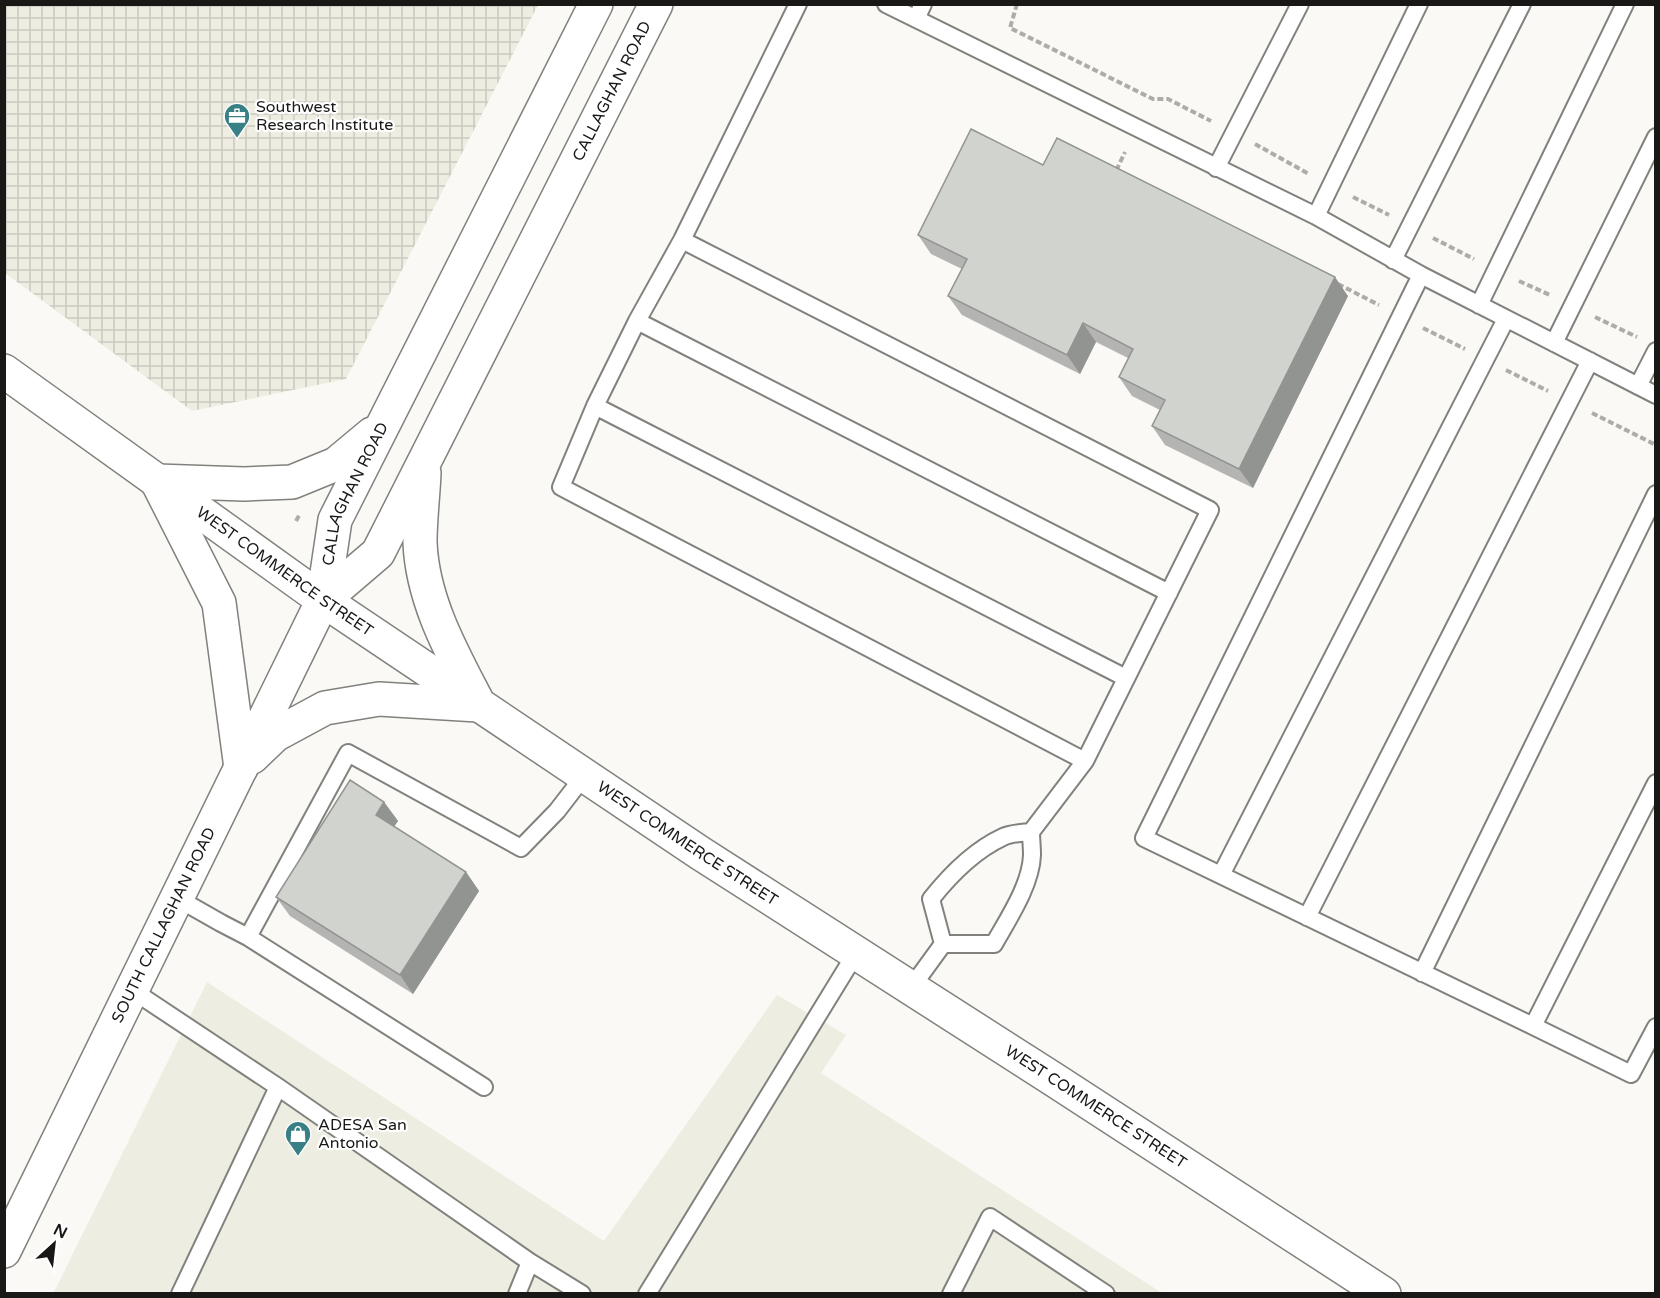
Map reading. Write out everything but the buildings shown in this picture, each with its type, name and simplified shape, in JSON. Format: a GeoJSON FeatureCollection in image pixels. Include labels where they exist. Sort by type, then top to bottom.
{"type":"FeatureCollection","features":[{"type":"Feature","properties":{"kind":"main road","name":"CALLAGHAN ROAD"},"geometry":{"type":"LineString","coordinates":[[323,600],[335,520],[596,4]]}},
{"type":"Feature","properties":{"kind":"main road","name":"CALLAGHAN ROAD"},"geometry":{"type":"LineString","coordinates":[[323,600],[378,553],[656,4]]}},
{"type":"Feature","properties":{"kind":"main road","name":"WEST COMMERCE STREET"},"geometry":{"type":"LineString","coordinates":[[4,371],[323,600],[584,776],[1384,1293]]}},
{"type":"Feature","properties":{"kind":"main road"},"geometry":{"type":"LineString","coordinates":[[241,768],[219,603],[157,480],[244,484],[292,482],[336,464],[382,425]]}},
{"type":"Feature","properties":{"kind":"main road"},"geometry":{"type":"LineString","coordinates":[[424,461],[420,543],[426,586],[445,640],[480,705]]}},
{"type":"Feature","properties":{"kind":"main road","name":"SOUTH CALLAGHAN ROAD"},"geometry":{"type":"LineString","coordinates":[[4,1251],[323,600]]}},
{"type":"Feature","properties":{"kind":"main road"},"geometry":{"type":"LineString","coordinates":[[241,768],[276,735],[325,708],[379,699],[480,705]]}},
{"type":"Feature","properties":{"kind":"lane"},"geometry":{"type":"LineString","coordinates":[[798,4],[682,240],[637,321],[595,406],[561,487],[1085,761]]}},
{"type":"Feature","properties":{"kind":"lane"},"geometry":{"type":"LineString","coordinates":[[886,4],[920,12],[1216,168],[1316,216],[1421,275],[1656,395]]}},
{"type":"Feature","properties":{"kind":"lane"},"geometry":{"type":"LineString","coordinates":[[1216,168],[1300,4]]}},
{"type":"Feature","properties":{"kind":"lane"},"geometry":{"type":"LineString","coordinates":[[1316,216],[1419,4]]}},
{"type":"Feature","properties":{"kind":"lane"},"geometry":{"type":"LineString","coordinates":[[1393,260],[1522,4]]}},
{"type":"Feature","properties":{"kind":"lane"},"geometry":{"type":"LineString","coordinates":[[1479,305],[1625,4]]}},
{"type":"Feature","properties":{"kind":"lane"},"geometry":{"type":"LineString","coordinates":[[1554,343],[1656,137]]}},
{"type":"Feature","properties":{"kind":"lane"},"geometry":{"type":"LineString","coordinates":[[682,240],[1210,510],[1085,761],[1031,831],[1032,856],[1028,876],[1010,915],[993,944],[943,944]]}},
{"type":"Feature","properties":{"kind":"lane"},"geometry":{"type":"LineString","coordinates":[[1421,275],[1144,838],[1630,1074],[1656,1028]]}},
{"type":"Feature","properties":{"kind":"lane"},"geometry":{"type":"LineString","coordinates":[[1221,875],[1506,319]]}},
{"type":"Feature","properties":{"kind":"lane"},"geometry":{"type":"LineString","coordinates":[[637,321],[1169,593]]}},
{"type":"Feature","properties":{"kind":"lane"},"geometry":{"type":"LineString","coordinates":[[1638,386],[1656,351]]}},
{"type":"Feature","properties":{"kind":"lane"},"geometry":{"type":"LineString","coordinates":[[1307,917],[1590,361]]}},
{"type":"Feature","properties":{"kind":"lane"},"geometry":{"type":"LineString","coordinates":[[595,406],[1126,678]]}},
{"type":"Feature","properties":{"kind":"lane"},"geometry":{"type":"LineString","coordinates":[[1422,973],[1656,494]]}},
{"type":"Feature","properties":{"kind":"lane"},"geometry":{"type":"LineString","coordinates":[[248,937],[348,753],[521,848],[557,811],[584,776]]}},
{"type":"Feature","properties":{"kind":"lane"},"geometry":{"type":"LineString","coordinates":[[1533,1026],[1656,783]]}},
{"type":"Feature","properties":{"kind":"lane"},"geometry":{"type":"LineString","coordinates":[[943,944],[931,899],[940,887],[988,845],[1005,836],[1031,831]]}},
{"type":"Feature","properties":{"kind":"lane"},"geometry":{"type":"LineString","coordinates":[[177,898],[248,937],[484,1087]]}},
{"type":"Feature","properties":{"kind":"lane"},"geometry":{"type":"LineString","coordinates":[[911,988],[943,944]]}},
{"type":"Feature","properties":{"kind":"lane"},"geometry":{"type":"LineString","coordinates":[[647,1293],[856,953]]}},
{"type":"Feature","properties":{"kind":"lane"},"geometry":{"type":"LineString","coordinates":[[132,990],[278,1087],[530,1262],[582,1293]]}},
{"type":"Feature","properties":{"kind":"lane"},"geometry":{"type":"LineString","coordinates":[[180,1293],[278,1087]]}},
{"type":"Feature","properties":{"kind":"lane"},"geometry":{"type":"LineString","coordinates":[[951,1293],[990,1217],[1106,1293]]}},
{"type":"Feature","properties":{"kind":"lane"},"geometry":{"type":"LineString","coordinates":[[517,1293],[530,1262]]}},
{"type":"Feature","properties":{"kind":"shaded area","name":"Southwest Research Institute"},"geometry":{"type":"Polygon","coordinates":[[[5,4],[538,5],[346,379],[192,411],[5,273],[5,4]]]}},
{"type":"Feature","properties":{"kind":"shaded area","name":"ADESA San Antonio"},"geometry":{"type":"Polygon","coordinates":[[[207,982],[604,1241],[777,995],[846,1035],[821,1073],[1162,1293],[53,1294],[207,982]]]}},
{"type":"Feature","properties":{"kind":"place","name":"Southwest Research Institute"},"geometry":{"type":"Point","coordinates":[237,139]}},
{"type":"Feature","properties":{"kind":"place","name":"ADESA San Antonio"},"geometry":{"type":"Point","coordinates":[298,1157]}}]}
